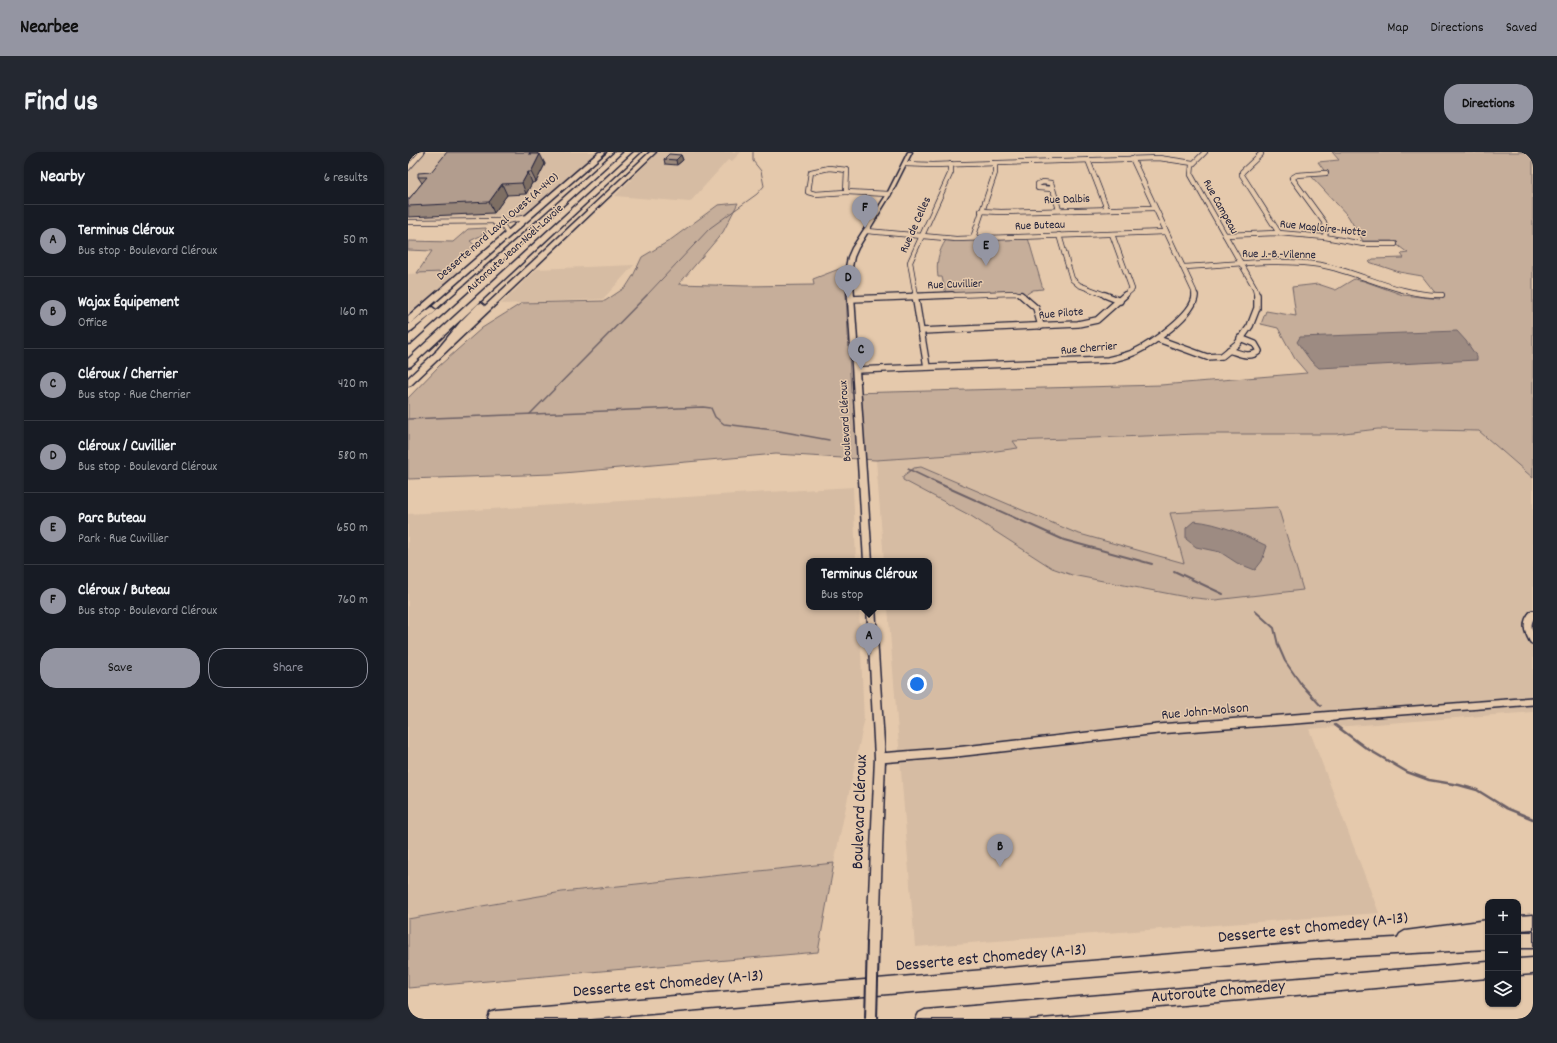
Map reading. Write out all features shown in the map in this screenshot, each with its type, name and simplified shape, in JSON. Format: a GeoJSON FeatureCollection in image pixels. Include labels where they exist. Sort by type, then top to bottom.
{"type":"FeatureCollection","features":[{"type":"Feature","properties":{"kind":"highway","name":"Autoroute Jean-Noël-Lavoie"},"geometry":{"type":"LineString","coordinates":[[408,342],[619,152]]}},
{"type":"Feature","properties":{"kind":"highway","name":"Autoroute Jean-Noël-Lavoie"},"geometry":{"type":"LineString","coordinates":[[408,364],[638,152]]}},
{"type":"Feature","properties":{"kind":"highway"},"geometry":{"type":"LineString","coordinates":[[441,351],[465,322],[551,233]]}},
{"type":"Feature","properties":{"kind":"highway"},"geometry":{"type":"LineString","coordinates":[[408,329],[503,256]]}},
{"type":"Feature","properties":{"kind":"highway"},"geometry":{"type":"LineString","coordinates":[[1521,940],[1533,940]]}},
{"type":"Feature","properties":{"kind":"highway"},"geometry":{"type":"LineString","coordinates":[[1321,950],[1485,941]]}},
{"type":"Feature","properties":{"kind":"highway"},"geometry":{"type":"LineString","coordinates":[[1521,967],[1533,966]]}},
{"type":"Feature","properties":{"kind":"highway","name":"Autoroute Chomedey"},"geometry":{"type":"LineString","coordinates":[[925,1019],[1485,970]]}},
{"type":"Feature","properties":{"kind":"main road","name":"Desserte nord Laval Ouest (A-440)"},"geometry":{"type":"LineString","coordinates":[[408,321],[603,152]]}},
{"type":"Feature","properties":{"kind":"main road"},"geometry":{"type":"LineString","coordinates":[[408,383],[653,152]]}},
{"type":"Feature","properties":{"kind":"main road"},"geometry":{"type":"LineString","coordinates":[[1521,923],[1533,922]]}},
{"type":"Feature","properties":{"kind":"main road","name":"Desserte est Chomedey (A-13)"},"geometry":{"type":"LineString","coordinates":[[496,1019],[1321,950],[1485,927]]}},
{"type":"Feature","properties":{"kind":"street"},"geometry":{"type":"LineString","coordinates":[[408,168],[422,152]]}},
{"type":"Feature","properties":{"kind":"street","name":"Boulevard Cléroux"},"geometry":{"type":"LineString","coordinates":[[868,558],[849,277],[851,257],[854,248],[867,231],[889,194],[910,152]]}},
{"type":"Feature","properties":{"kind":"street"},"geometry":{"type":"LineString","coordinates":[[905,164],[995,163],[1132,158],[1159,158],[1193,163],[1205,152]]}},
{"type":"Feature","properties":{"kind":"street"},"geometry":{"type":"LineString","coordinates":[[1261,154],[1242,172],[1242,174],[1279,233]]}},
{"type":"Feature","properties":{"kind":"street","name":"Rue Cherrier"},"geometry":{"type":"LineString","coordinates":[[856,370],[1108,360],[1141,351],[1158,339],[1193,305],[1195,298],[1194,291],[1132,158]]}},
{"type":"Feature","properties":{"kind":"street"},"geometry":{"type":"LineString","coordinates":[[1088,160],[1107,209]]}},
{"type":"Feature","properties":{"kind":"street"},"geometry":{"type":"LineString","coordinates":[[973,238],[995,173],[995,163]]}},
{"type":"Feature","properties":{"kind":"street","name":"Rue Campeau"},"geometry":{"type":"LineString","coordinates":[[1158,339],[1207,357],[1222,356],[1251,325],[1257,314],[1259,305],[1255,288],[1191,175],[1190,171],[1193,163]]}},
{"type":"Feature","properties":{"kind":"street","name":"Rue de Celles"},"geometry":{"type":"LineString","coordinates":[[927,367],[910,262],[951,172],[951,164]]}},
{"type":"Feature","properties":{"kind":"street"},"geometry":{"type":"LineString","coordinates":[[846,193],[847,170],[818,169],[811,172],[808,192],[815,194],[846,193],[873,192],[889,194]]}},
{"type":"Feature","properties":{"kind":"street"},"geometry":{"type":"LineString","coordinates":[[1325,237],[1326,231],[1324,222],[1292,178],[1301,174],[1326,173]]}},
{"type":"Feature","properties":{"kind":"street"},"geometry":{"type":"LineString","coordinates":[[1053,189],[1059,210]]}},
{"type":"Feature","properties":{"kind":"street","name":"Rue Dalbis"},"geometry":{"type":"LineString","coordinates":[[981,211],[1001,212],[1154,208]]}},
{"type":"Feature","properties":{"kind":"street"},"geometry":{"type":"LineString","coordinates":[[408,222],[464,220],[493,222],[511,221],[528,217]]}},
{"type":"Feature","properties":{"kind":"street"},"geometry":{"type":"LineString","coordinates":[[493,222],[503,226],[508,234]]}},
{"type":"Feature","properties":{"kind":"street","name":"Rue Buteau"},"geometry":{"type":"LineString","coordinates":[[867,231],[948,239],[1166,232]]}},
{"type":"Feature","properties":{"kind":"street","name":"Rue Magloire-Hotte"},"geometry":{"type":"LineString","coordinates":[[1225,235],[1279,233],[1325,237],[1363,244],[1395,244]]}},
{"type":"Feature","properties":{"kind":"street","name":"Rue Pilote"},"geometry":{"type":"LineString","coordinates":[[921,331],[1078,324],[1097,320],[1132,289],[1112,234]]}},
{"type":"Feature","properties":{"kind":"street"},"geometry":{"type":"LineString","coordinates":[[1059,235],[1072,279],[1079,285],[1120,300]]}},
{"type":"Feature","properties":{"kind":"street","name":"Rue J.-B.-Vilenne"},"geometry":{"type":"LineString","coordinates":[[1183,267],[1296,262],[1323,265],[1405,292],[1430,296],[1442,296]]}},
{"type":"Feature","properties":{"kind":"street","name":"Rue Cuvillier"},"geometry":{"type":"LineString","coordinates":[[851,299],[1018,294],[1036,308],[1041,326]]}},
{"type":"Feature","properties":{"kind":"street"},"geometry":{"type":"LineString","coordinates":[[1229,350],[1246,356],[1253,356],[1259,352],[1258,346],[1254,343],[1240,338]]}},
{"type":"Feature","properties":{"kind":"street","name":"Boulevard Cléroux"},"geometry":{"type":"LineString","coordinates":[[871,610],[880,758],[871,1019]]}},
{"type":"Feature","properties":{"kind":"street"},"geometry":{"type":"LineString","coordinates":[[1533,614],[1527,624],[1533,640]]}},
{"type":"Feature","properties":{"kind":"street","name":"Rue John-Molson"},"geometry":{"type":"LineString","coordinates":[[880,758],[956,752],[1158,729],[1533,701]]}},
{"type":"Feature","properties":{"kind":"shaded area"},"geometry":{"type":"Polygon","coordinates":[[[408,152],[597,152],[594,157],[525,215],[509,217],[408,218],[408,152]]]}},
{"type":"Feature","properties":{"kind":"shaded area"},"geometry":{"type":"Polygon","coordinates":[[[658,152],[741,152],[732,161],[728,160],[690,202],[615,196],[658,152]]]}},
{"type":"Feature","properties":{"kind":"shaded area"},"geometry":{"type":"Polygon","coordinates":[[[1332,152],[1533,152],[1533,478],[1479,431],[1378,429],[1336,434],[1197,434],[1013,441],[1018,448],[982,453],[876,460],[776,454],[552,474],[408,479],[408,398],[439,366],[482,328],[522,303],[605,301],[626,287],[642,257],[669,241],[718,205],[738,203],[723,232],[679,284],[746,286],[814,285],[813,279],[847,266],[845,274],[851,393],[1161,385],[1307,373],[1295,359],[1278,328],[1261,324],[1266,311],[1296,316],[1292,287],[1318,284],[1336,290],[1354,279],[1364,281],[1403,295],[1440,299],[1422,276],[1399,272],[1369,262],[1373,259],[1404,258],[1401,254],[1408,253],[1392,241],[1363,241],[1348,216],[1311,176],[1326,173],[1318,162],[1339,160],[1332,152]]]}},
{"type":"Feature","properties":{"kind":"shaded area"},"geometry":{"type":"Polygon","coordinates":[[[486,228],[486,233],[470,241],[477,247],[442,272],[417,273],[432,251],[408,250],[408,241],[453,242],[468,229],[486,228]]]}},
{"type":"Feature","properties":{"kind":"shaded area"},"geometry":{"type":"Polygon","coordinates":[[[1028,238],[1043,289],[1033,290],[1025,295],[1018,292],[946,294],[942,277],[938,277],[937,267],[939,253],[946,240],[1028,238]]]}},
{"type":"Feature","properties":{"kind":"shaded area"},"geometry":{"type":"Polygon","coordinates":[[[634,265],[603,299],[501,304],[537,269],[634,265]]]}},
{"type":"Feature","properties":{"kind":"shaded area"},"geometry":{"type":"Polygon","coordinates":[[[463,270],[408,316],[408,274],[463,270]]]}},
{"type":"Feature","properties":{"kind":"shaded area"},"geometry":{"type":"Polygon","coordinates":[[[1457,331],[1466,341],[1477,357],[1477,360],[1319,368],[1311,361],[1297,342],[1300,337],[1457,331]]]}},
{"type":"Feature","properties":{"kind":"shaded area"},"geometry":{"type":"Polygon","coordinates":[[[1378,429],[1479,431],[1533,478],[1533,712],[1309,729],[1379,913],[915,947],[888,610],[932,610],[932,558],[884,558],[876,460],[982,453],[1018,448],[1012,441],[1197,434],[1336,434],[1378,429]]]}},
{"type":"Feature","properties":{"kind":"shaded area"},"geometry":{"type":"Polygon","coordinates":[[[921,467],[1076,533],[1184,563],[1170,513],[1278,507],[1303,590],[1215,600],[1186,597],[1072,575],[1052,568],[971,516],[903,480],[903,476],[914,468],[921,467]]]}},
{"type":"Feature","properties":{"kind":"shaded area"},"geometry":{"type":"Polygon","coordinates":[[[853,487],[856,558],[806,558],[806,610],[859,610],[864,722],[834,863],[562,892],[408,919],[408,514],[853,487]]]}},
{"type":"Feature","properties":{"kind":"shaded area"},"geometry":{"type":"Polygon","coordinates":[[[1194,521],[1222,527],[1267,546],[1262,561],[1255,570],[1237,563],[1220,552],[1196,547],[1186,539],[1186,528],[1194,521]]]}},
{"type":"Feature","properties":{"kind":"shaded area"},"geometry":{"type":"Polygon","coordinates":[[[834,863],[818,952],[408,988],[408,919],[562,892],[834,863]]]}},
{"type":"Feature","properties":{"kind":"building"},"geometry":{"type":"Polygon","coordinates":[[[447,152],[530,152],[529,154],[540,154],[531,172],[528,172],[522,183],[502,184],[489,202],[408,206],[408,199],[427,177],[418,177],[418,173],[431,172],[447,152]]]}},
{"type":"Feature","properties":{"kind":"building"},"geometry":{"type":"Polygon","coordinates":[[[669,154],[681,155],[676,160],[664,159],[669,154]]]}},
{"type":"Feature","properties":{"kind":"waterway"},"geometry":{"type":"LineString","coordinates":[[646,296],[710,228],[757,194],[764,186],[761,171],[753,161],[753,152]]}},
{"type":"Feature","properties":{"kind":"waterway"},"geometry":{"type":"LineString","coordinates":[[530,414],[647,295]]}},
{"type":"Feature","properties":{"kind":"waterway"},"geometry":{"type":"LineString","coordinates":[[408,419],[703,407],[711,408],[715,417],[724,424],[774,430],[829,440]]}},
{"type":"Feature","properties":{"kind":"waterway"},"geometry":{"type":"LineString","coordinates":[[908,469],[933,481]]}},
{"type":"Feature","properties":{"kind":"waterway"},"geometry":{"type":"LineString","coordinates":[[931,480],[1064,540],[1152,564]]}},
{"type":"Feature","properties":{"kind":"waterway"},"geometry":{"type":"LineString","coordinates":[[1174,571],[1223,594]]}},
{"type":"Feature","properties":{"kind":"waterway"},"geometry":{"type":"LineString","coordinates":[[1255,611],[1274,628],[1278,645],[1285,661],[1301,684],[1321,706]]}},
{"type":"Feature","properties":{"kind":"waterway"},"geometry":{"type":"LineString","coordinates":[[1335,725],[1366,748],[1407,772],[1429,780],[1459,785],[1477,790],[1506,808],[1533,819]]}},
{"type":"Feature","properties":{"kind":"place","name":"Cléroux / Buteau"},"geometry":{"type":"Point","coordinates":[865,228]}},
{"type":"Feature","properties":{"kind":"place","name":"Parc Buteau"},"geometry":{"type":"Point","coordinates":[986,266]}},
{"type":"Feature","properties":{"kind":"place","name":"Cléroux / Cuvillier"},"geometry":{"type":"Point","coordinates":[848,298]}},
{"type":"Feature","properties":{"kind":"place","name":"Cléroux / Cherrier"},"geometry":{"type":"Point","coordinates":[861,370]}},
{"type":"Feature","properties":{"kind":"place","name":"Terminus Cléroux"},"geometry":{"type":"Point","coordinates":[869,656]}},
{"type":"Feature","properties":{"kind":"place","name":"Wajax Équipement"},"geometry":{"type":"Point","coordinates":[1000,867]}}]}
